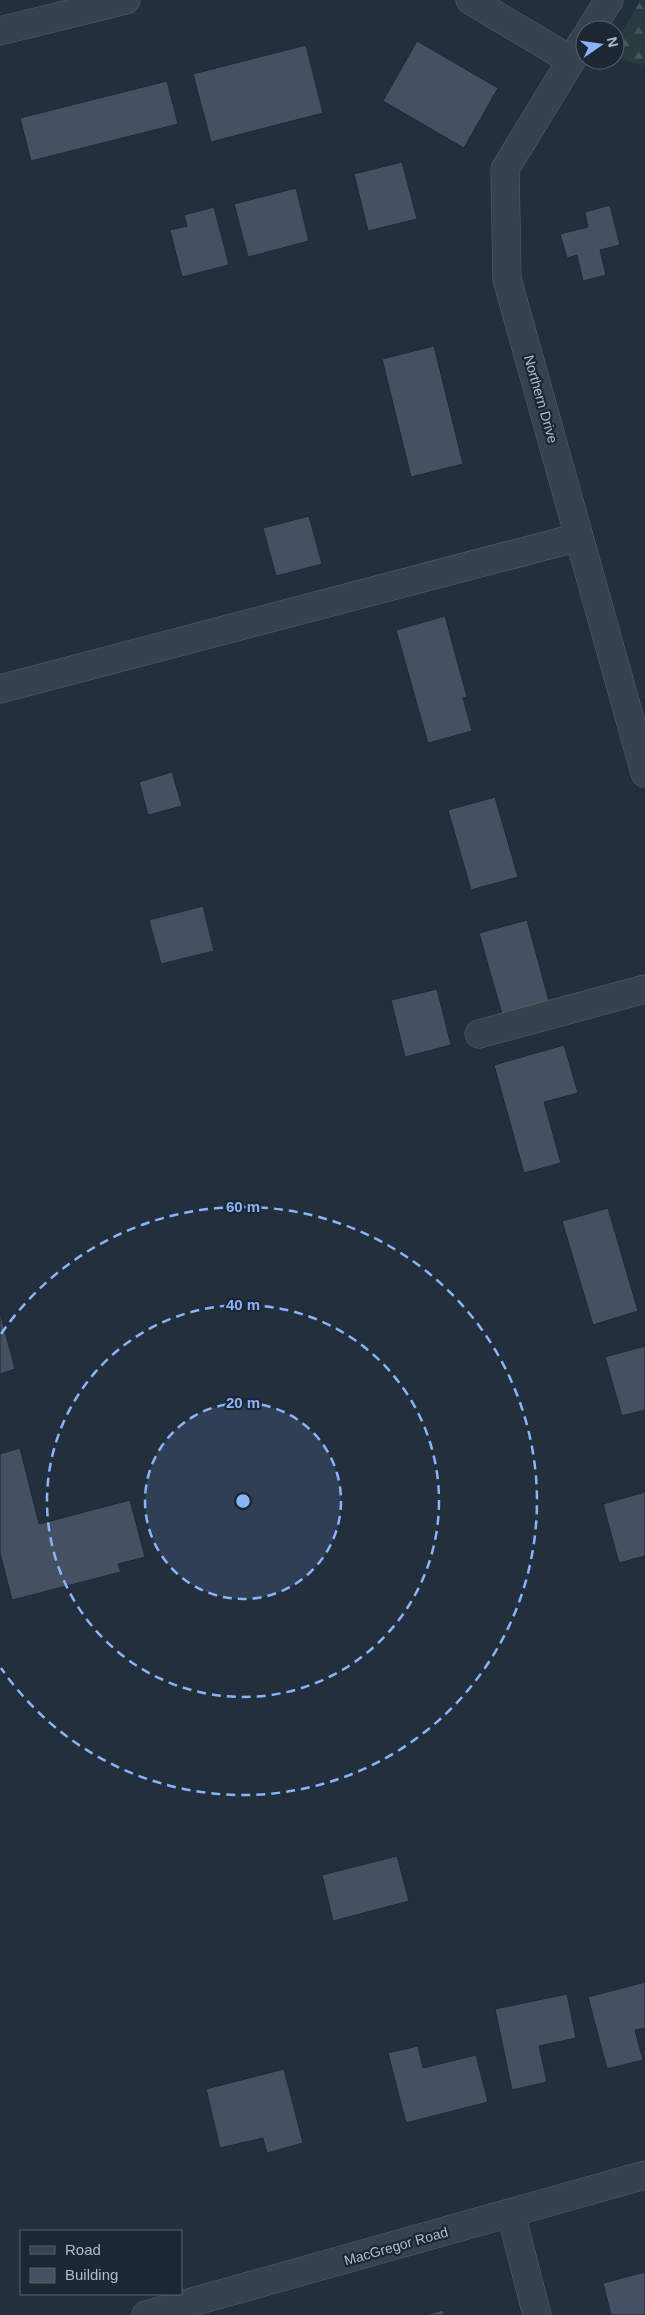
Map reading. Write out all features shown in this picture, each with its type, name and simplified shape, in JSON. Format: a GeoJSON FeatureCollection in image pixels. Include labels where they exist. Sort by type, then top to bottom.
{"type":"FeatureCollection","features":[{"type":"Feature","properties":{"kind":"street"},"geometry":{"type":"LineString","coordinates":[[0,31],[126,0]]}},
{"type":"Feature","properties":{"kind":"street"},"geometry":{"type":"LineString","coordinates":[[470,0],[575,48]]}},
{"type":"Feature","properties":{"kind":"street"},"geometry":{"type":"LineString","coordinates":[[596,20],[609,0]]}},
{"type":"Feature","properties":{"kind":"street","name":"Northern Drive"},"geometry":{"type":"LineString","coordinates":[[575,54],[505,170],[507,279],[645,773]]}},
{"type":"Feature","properties":{"kind":"street"},"geometry":{"type":"LineString","coordinates":[[0,689],[579,537]]}},
{"type":"Feature","properties":{"kind":"street"},"geometry":{"type":"LineString","coordinates":[[479,1034],[645,988]]}},
{"type":"Feature","properties":{"kind":"street","name":"MacGregor Road"},"geometry":{"type":"LineString","coordinates":[[146,2315],[645,2175]]}},
{"type":"Feature","properties":{"kind":"street"},"geometry":{"type":"LineString","coordinates":[[510,2214],[537,2315]]}},
{"type":"Feature","properties":{"kind":"green space"},"geometry":{"type":"Polygon","coordinates":[[[641,0],[645,0],[645,66],[625,60],[625,26],[641,0]]]}},
{"type":"Feature","properties":{"kind":"building"},"geometry":{"type":"Polygon","coordinates":[[[417,41],[498,88],[464,148],[383,101],[417,41]]]}},
{"type":"Feature","properties":{"kind":"building"},"geometry":{"type":"Polygon","coordinates":[[[306,45],[323,113],[211,142],[193,74],[306,45]]]}},
{"type":"Feature","properties":{"kind":"building"},"geometry":{"type":"Polygon","coordinates":[[[167,81],[178,124],[31,161],[20,118],[167,81]]]}},
{"type":"Feature","properties":{"kind":"building"},"geometry":{"type":"Polygon","coordinates":[[[402,162],[417,219],[368,231],[354,174],[402,162]]]}},
{"type":"Feature","properties":{"kind":"building"},"geometry":{"type":"Polygon","coordinates":[[[296,188],[309,241],[248,257],[234,204],[296,188]]]}},
{"type":"Feature","properties":{"kind":"building"},"geometry":{"type":"Polygon","coordinates":[[[610,205],[620,245],[600,250],[606,275],[583,281],[577,255],[567,258],[560,234],[588,227],[585,212],[610,205]]]}},
{"type":"Feature","properties":{"kind":"building"},"geometry":{"type":"Polygon","coordinates":[[[214,207],[229,265],[182,277],[170,230],[187,226],[184,215],[214,207]]]}},
{"type":"Feature","properties":{"kind":"building"},"geometry":{"type":"Polygon","coordinates":[[[434,346],[463,464],[411,477],[382,359],[434,346]]]}},
{"type":"Feature","properties":{"kind":"building"},"geometry":{"type":"Polygon","coordinates":[[[309,516],[322,564],[276,576],[263,528],[309,516]]]}},
{"type":"Feature","properties":{"kind":"building"},"geometry":{"type":"Polygon","coordinates":[[[445,616],[467,697],[463,698],[472,731],[428,743],[396,630],[445,616]]]}},
{"type":"Feature","properties":{"kind":"building"},"geometry":{"type":"Polygon","coordinates":[[[172,772],[182,806],[148,815],[139,782],[172,772]]]}},
{"type":"Feature","properties":{"kind":"building"},"geometry":{"type":"Polygon","coordinates":[[[495,797],[518,877],[471,890],[448,810],[495,797]]]}},
{"type":"Feature","properties":{"kind":"building"},"geometry":{"type":"Polygon","coordinates":[[[203,906],[214,951],[161,964],[149,920],[203,906]]]}},
{"type":"Feature","properties":{"kind":"building"},"geometry":{"type":"Polygon","coordinates":[[[527,920],[549,1001],[502,1014],[479,933],[527,920]]]}},
{"type":"Feature","properties":{"kind":"building"},"geometry":{"type":"Polygon","coordinates":[[[437,989],[451,1045],[405,1057],[391,1000],[437,989]]]}},
{"type":"Feature","properties":{"kind":"building"},"geometry":{"type":"Polygon","coordinates":[[[564,1045],[578,1093],[544,1102],[561,1163],[524,1173],[494,1065],[564,1045]]]}},
{"type":"Feature","properties":{"kind":"building"},"geometry":{"type":"Polygon","coordinates":[[[608,1208],[638,1311],[593,1325],[562,1221],[608,1208]]]}},
{"type":"Feature","properties":{"kind":"building"},"geometry":{"type":"Polygon","coordinates":[[[0,1312],[15,1369],[0,1374],[0,1312]]]}},
{"type":"Feature","properties":{"kind":"building"},"geometry":{"type":"Polygon","coordinates":[[[645,1346],[645,1410],[622,1416],[605,1357],[645,1346]]]}},
{"type":"Feature","properties":{"kind":"building"},"geometry":{"type":"Polygon","coordinates":[[[20,1448],[39,1524],[130,1500],[145,1557],[118,1564],[121,1572],[12,1600],[0,1553],[0,1454],[20,1448]]]}},
{"type":"Feature","properties":{"kind":"building"},"geometry":{"type":"Polygon","coordinates":[[[645,1492],[645,1556],[619,1563],[603,1504],[645,1492]]]}},
{"type":"Feature","properties":{"kind":"building"},"geometry":{"type":"Polygon","coordinates":[[[397,1856],[409,1901],[333,1921],[322,1875],[397,1856]]]}},
{"type":"Feature","properties":{"kind":"building"},"geometry":{"type":"Polygon","coordinates":[[[645,1982],[645,2028],[635,2030],[643,2060],[607,2069],[588,1997],[645,1982]]]}},
{"type":"Feature","properties":{"kind":"building"},"geometry":{"type":"Polygon","coordinates":[[[567,1994],[576,2038],[539,2046],[547,2082],[512,2090],[495,2009],[567,1994]]]}},
{"type":"Feature","properties":{"kind":"building"},"geometry":{"type":"Polygon","coordinates":[[[418,2046],[423,2068],[476,2055],[488,2102],[406,2123],[388,2053],[418,2046]]]}},
{"type":"Feature","properties":{"kind":"building"},"geometry":{"type":"Polygon","coordinates":[[[284,2069],[303,2143],[267,2153],[263,2138],[220,2148],[206,2089],[284,2069]]]}},
{"type":"Feature","properties":{"kind":"building"},"geometry":{"type":"Polygon","coordinates":[[[645,2272],[645,2315],[611,2315],[603,2283],[645,2272]]]}},
{"type":"Feature","properties":{"kind":"building"},"geometry":{"type":"Polygon","coordinates":[[[443,2310],[445,2315],[425,2315],[443,2310]]]}}]}
